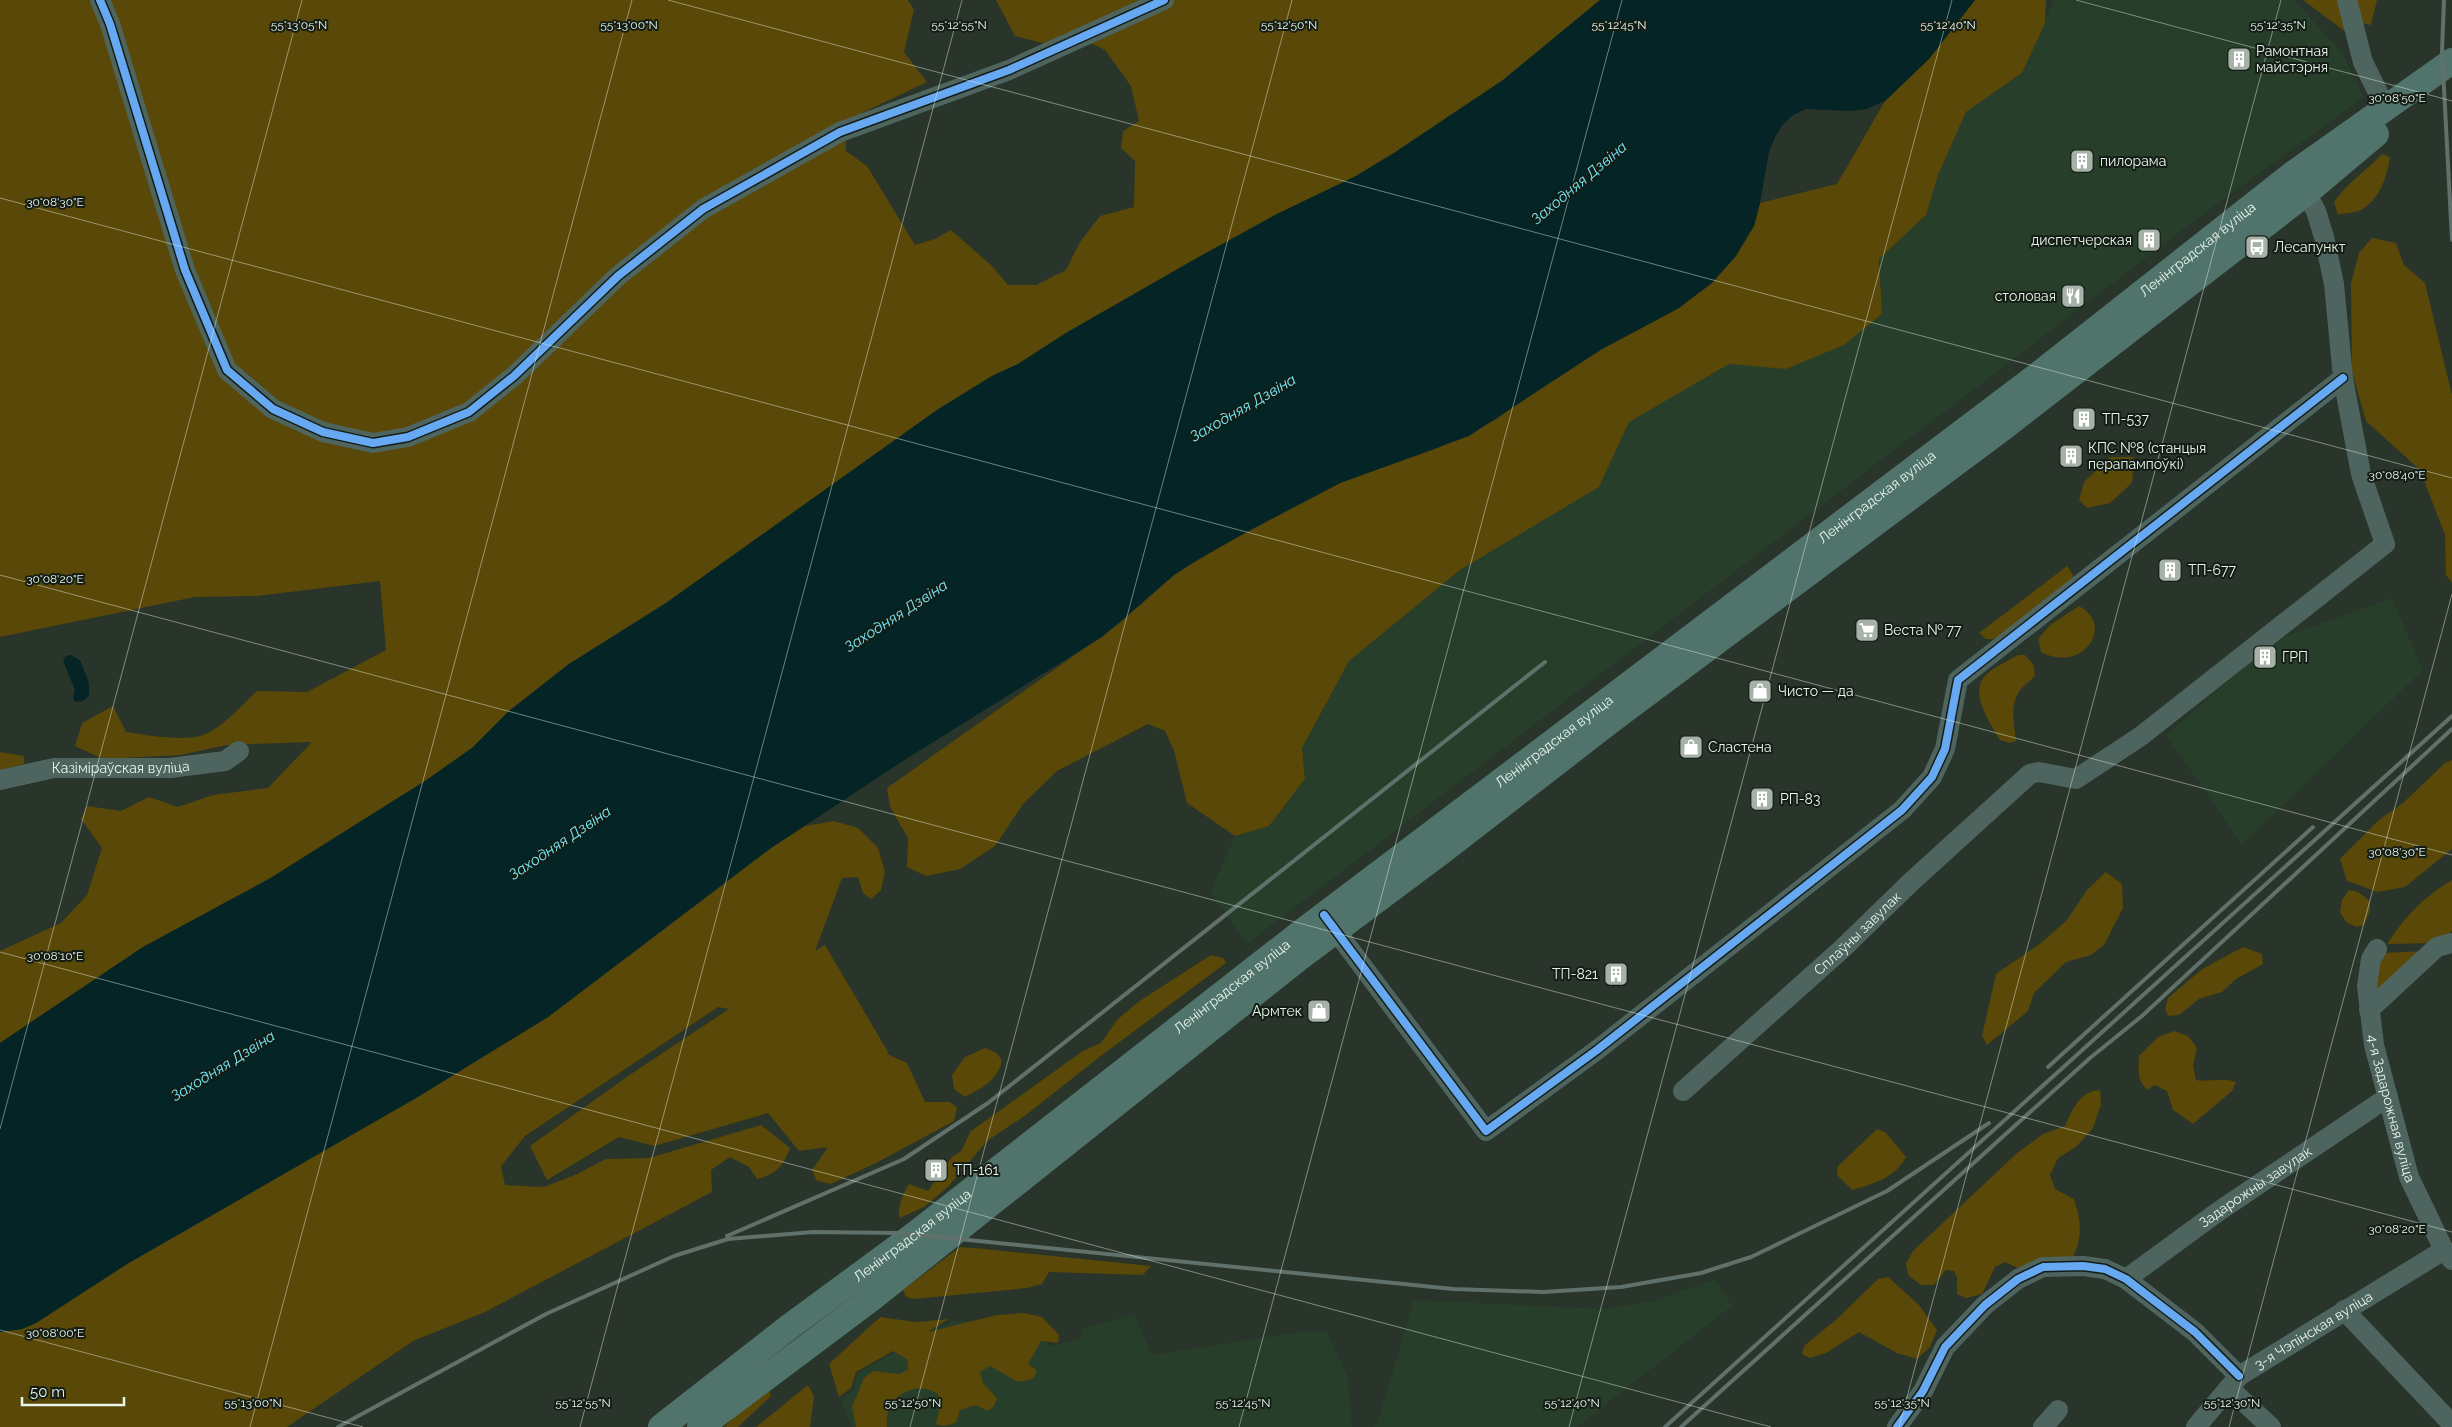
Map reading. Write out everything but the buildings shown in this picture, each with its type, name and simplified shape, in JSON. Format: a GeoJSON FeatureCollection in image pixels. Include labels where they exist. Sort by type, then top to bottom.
{"type":"FeatureCollection","features":[{"type":"Feature","properties":{"kind":"main road","name":"Ленінградская вуліца"},"geometry":{"type":"LineString","coordinates":[[700,1427],[796,1338],[914,1235],[1178,1027],[1330,923],[1998,418],[2300,183],[2386,109],[2452,61]]}},
{"type":"Feature","properties":{"kind":"main road","name":"Ленінградская вуліца"},"geometry":{"type":"LineString","coordinates":[[2300,183],[2394,120],[2452,78]]}},
{"type":"Feature","properties":{"kind":"main road","name":"Ленінградская вуліца"},"geometry":{"type":"LineString","coordinates":[[661,1427],[796,1338]]}},
{"type":"Feature","properties":{"kind":"street"},"geometry":{"type":"LineString","coordinates":[[100,0],[110,24],[185,270],[227,370],[273,409],[323,432],[373,443],[408,437],[469,412],[514,376],[618,276],[711,204],[840,132],[1009,70],[1164,0]]}},
{"type":"Feature","properties":{"kind":"street"},"geometry":{"type":"LineString","coordinates":[[2346,0],[2363,62],[2386,109]]}},
{"type":"Feature","properties":{"kind":"street"},"geometry":{"type":"LineString","coordinates":[[1330,923],[1486,1131],[1597,1050],[1902,810],[1932,777],[1946,749],[1958,680],[2344,378],[2334,284],[2316,211],[2300,183]]}},
{"type":"Feature","properties":{"kind":"street","name":"Сплаўны завулак"},"geometry":{"type":"LineString","coordinates":[[1683,1091],[1842,948],[1917,876],[2030,774],[2040,772],[2076,779],[2141,736],[2386,544],[2361,474],[2344,378]]}},
{"type":"Feature","properties":{"kind":"street","name":"Казіміраўская вуліца"},"geometry":{"type":"LineString","coordinates":[[0,780],[54,768],[170,768],[225,760],[239,750]]}},
{"type":"Feature","properties":{"kind":"street"},"geometry":{"type":"LineString","coordinates":[[2369,1010],[2437,947],[2452,943]]}},
{"type":"Feature","properties":{"kind":"street","name":"4-я Задарожная вуліца"},"geometry":{"type":"LineString","coordinates":[[2377,949],[2370,959],[2367,986],[2374,1045],[2409,1177],[2448,1255]]}},
{"type":"Feature","properties":{"kind":"street","name":"Задарожны завулак"},"geometry":{"type":"LineString","coordinates":[[2126,1280],[2219,1211],[2388,1098]]}},
{"type":"Feature","properties":{"kind":"street","name":"3-я Чэпінская вуліца"},"geometry":{"type":"LineString","coordinates":[[2196,1427],[2234,1382],[2344,1310],[2448,1255]]}},
{"type":"Feature","properties":{"kind":"street"},"geometry":{"type":"LineString","coordinates":[[1897,1427],[1923,1391],[1945,1347],[1985,1306],[2018,1279],[2043,1266],[2084,1266],[2105,1269],[2126,1280],[2194,1332],[2271,1427]]}},
{"type":"Feature","properties":{"kind":"street"},"geometry":{"type":"LineString","coordinates":[[2344,1310],[2452,1424]]}},
{"type":"Feature","properties":{"kind":"street"},"geometry":{"type":"LineString","coordinates":[[2043,1427],[2058,1410]]}},
{"type":"Feature","properties":{"kind":"shaded area"},"geometry":{"type":"Polygon","coordinates":[[[0,0],[908,0],[914,10],[904,52],[927,82],[845,121],[846,151],[867,166],[915,245],[935,239],[951,230],[992,266],[1008,285],[1036,285],[1066,270],[1080,242],[1100,216],[1134,207],[1135,161],[1121,148],[1123,131],[1139,121],[1131,86],[1105,50],[1074,35],[1046,44],[1015,36],[996,0],[1600,0],[1503,80],[1394,153],[1356,176],[1275,215],[1197,258],[1066,333],[1018,364],[992,376],[937,410],[666,603],[569,664],[509,711],[472,748],[425,781],[269,879],[143,947],[0,1043],[0,951],[61,923],[87,895],[102,848],[81,819],[87,806],[121,811],[149,797],[178,807],[213,795],[268,788],[312,742],[227,745],[181,755],[103,759],[75,746],[82,723],[113,706],[126,732],[165,737],[195,737],[210,732],[217,727],[257,691],[307,692],[386,650],[380,581],[257,596],[195,597],[0,637],[0,0]]]}},
{"type":"Feature","properties":{"kind":"shaded area"},"geometry":{"type":"Polygon","coordinates":[[[1975,0],[2046,0],[2045,23],[2022,73],[1966,112],[1938,175],[1926,215],[1879,259],[1882,314],[1844,345],[1786,369],[1729,364],[1629,422],[1599,487],[1460,570],[1349,661],[1302,748],[1305,779],[1269,826],[1235,836],[1187,803],[1174,751],[1165,731],[1148,724],[1057,771],[1023,804],[995,846],[960,869],[926,876],[907,867],[908,838],[890,807],[887,788],[1120,623],[1174,575],[1212,551],[1340,483],[1438,448],[1497,419],[1524,398],[1602,349],[1679,308],[1754,226],[1760,203],[1837,184],[1885,101],[1929,59],[1975,0]]]}},
{"type":"Feature","properties":{"kind":"shaded area"},"geometry":{"type":"Polygon","coordinates":[[[2054,0],[2294,0],[2342,52],[2364,97],[2201,216],[1247,944],[1210,892],[1235,836],[1269,826],[1305,779],[1302,748],[1349,661],[1460,570],[1599,487],[1629,422],[1729,363],[1787,369],[1882,314],[1879,259],[1926,215],[1938,175],[1966,112],[2022,73],[2054,0]]]}},
{"type":"Feature","properties":{"kind":"shaded area"},"geometry":{"type":"Polygon","coordinates":[[[2303,0],[2341,0],[2351,36],[2303,0]]]}},
{"type":"Feature","properties":{"kind":"shaded area"},"geometry":{"type":"Polygon","coordinates":[[[2353,0],[2377,0],[2371,25],[2358,22],[2353,0]]]}},
{"type":"Feature","properties":{"kind":"shaded area"},"geometry":{"type":"Polygon","coordinates":[[[2382,154],[2390,157],[2385,180],[2378,194],[2361,210],[2338,215],[2334,202],[2382,154]]]}},
{"type":"Feature","properties":{"kind":"shaded area"},"geometry":{"type":"Polygon","coordinates":[[[2372,238],[2396,243],[2404,265],[2425,283],[2452,395],[2452,583],[2446,575],[2445,535],[2420,470],[2366,421],[2352,372],[2351,283],[2359,253],[2372,238]]]}},
{"type":"Feature","properties":{"kind":"shaded area"},"geometry":{"type":"Polygon","coordinates":[[[2110,457],[2134,457],[2132,483],[2110,503],[2087,508],[2079,500],[2084,482],[2110,457]]]}},
{"type":"Feature","properties":{"kind":"shaded area"},"geometry":{"type":"Polygon","coordinates":[[[2067,566],[2073,575],[2072,579],[1996,639],[1986,639],[1979,633],[2067,566]]]}},
{"type":"Feature","properties":{"kind":"shaded area"},"geometry":{"type":"Polygon","coordinates":[[[2392,598],[2423,670],[2242,845],[2166,735],[2275,640],[2392,598]]]}},
{"type":"Feature","properties":{"kind":"shaded area"},"geometry":{"type":"Polygon","coordinates":[[[2079,606],[2090,615],[2094,625],[2094,635],[2089,645],[2081,652],[2069,657],[2056,657],[2041,652],[2038,639],[2050,625],[2079,606]]]}},
{"type":"Feature","properties":{"kind":"shaded area"},"geometry":{"type":"Polygon","coordinates":[[[2018,655],[2025,655],[2033,664],[2035,675],[2017,695],[2013,714],[2016,741],[2009,743],[2000,740],[1991,725],[1983,708],[1979,691],[1981,683],[1988,673],[2018,655]]]}},
{"type":"Feature","properties":{"kind":"shaded area"},"geometry":{"type":"Polygon","coordinates":[[[0,752],[24,756],[24,764],[0,770],[0,752]]]}},
{"type":"Feature","properties":{"kind":"shaded area"},"geometry":{"type":"Polygon","coordinates":[[[2452,760],[2452,849],[2405,887],[2378,892],[2347,881],[2340,859],[2379,820],[2403,803],[2445,763],[2452,760]]]}},
{"type":"Feature","properties":{"kind":"shaded area"},"geometry":{"type":"Polygon","coordinates":[[[834,821],[858,828],[878,848],[885,872],[881,890],[871,899],[863,893],[858,877],[842,878],[815,951],[825,945],[888,1052],[887,1054],[907,1063],[925,1102],[950,1102],[957,1108],[954,1121],[876,1163],[831,1184],[817,1181],[812,1170],[828,1147],[799,1151],[768,1113],[654,1146],[619,1137],[547,1180],[530,1146],[631,1074],[729,1009],[718,1007],[525,1136],[501,1166],[505,1185],[544,1187],[575,1175],[606,1159],[649,1158],[761,1125],[790,1148],[782,1164],[769,1175],[757,1179],[749,1167],[730,1157],[711,1170],[712,1192],[485,1312],[413,1341],[287,1427],[0,1427],[0,1332],[22,1329],[36,1323],[127,1264],[416,1098],[548,1017],[771,848],[805,826],[834,821]]]}},
{"type":"Feature","properties":{"kind":"shaded area"},"geometry":{"type":"Polygon","coordinates":[[[2106,872],[2122,884],[2123,908],[2104,945],[2091,955],[2066,962],[2034,993],[2028,1011],[1987,1045],[1982,1036],[1996,974],[2041,943],[2067,920],[2087,890],[2106,872]]]}},
{"type":"Feature","properties":{"kind":"shaded area"},"geometry":{"type":"Polygon","coordinates":[[[2452,880],[2452,931],[2437,943],[2387,944],[2415,908],[2452,880]]]}},
{"type":"Feature","properties":{"kind":"shaded area"},"geometry":{"type":"Polygon","coordinates":[[[2349,890],[2358,892],[2370,901],[2370,911],[2364,925],[2356,927],[2346,922],[2340,912],[2342,900],[2349,890]]]}},
{"type":"Feature","properties":{"kind":"shaded area"},"geometry":{"type":"Polygon","coordinates":[[[2243,947],[2262,954],[2263,964],[2236,979],[2222,992],[2199,999],[2179,1015],[2168,1016],[2165,1009],[2168,998],[2202,969],[2243,947]]]}},
{"type":"Feature","properties":{"kind":"shaded area"},"geometry":{"type":"Polygon","coordinates":[[[2427,951],[2376,993],[2376,968],[2383,953],[2427,951]]]}},
{"type":"Feature","properties":{"kind":"shaded area"},"geometry":{"type":"Polygon","coordinates":[[[1211,955],[1223,958],[1226,963],[1102,1055],[1026,1115],[987,1141],[948,1187],[924,1207],[900,1218],[900,1205],[909,1184],[928,1191],[952,1157],[961,1151],[971,1131],[1083,1051],[1101,1043],[1117,1020],[1138,1002],[1211,955]]]}},
{"type":"Feature","properties":{"kind":"shaded area"},"geometry":{"type":"Polygon","coordinates":[[[2174,1031],[2188,1036],[2197,1048],[2193,1066],[2196,1080],[2236,1082],[2232,1091],[2193,1124],[2173,1110],[2167,1091],[2155,1085],[2148,1090],[2144,1087],[2139,1075],[2139,1056],[2158,1037],[2174,1031]]]}},
{"type":"Feature","properties":{"kind":"shaded area"},"geometry":{"type":"Polygon","coordinates":[[[985,1048],[997,1053],[1002,1061],[1000,1068],[993,1079],[965,1097],[954,1089],[952,1075],[965,1057],[985,1048]]]}},
{"type":"Feature","properties":{"kind":"shaded area"},"geometry":{"type":"Polygon","coordinates":[[[2100,1090],[2101,1104],[2093,1128],[2076,1147],[2058,1158],[2050,1175],[2055,1189],[2074,1199],[2080,1235],[2073,1257],[2055,1258],[2018,1268],[2005,1262],[1995,1267],[1982,1294],[1966,1298],[1957,1294],[1957,1277],[1954,1271],[1946,1270],[1934,1285],[1921,1285],[1908,1275],[1906,1263],[1913,1251],[2016,1154],[2043,1134],[2065,1126],[2074,1107],[2082,1097],[2093,1091],[2100,1090]]]}},
{"type":"Feature","properties":{"kind":"shaded area"},"geometry":{"type":"Polygon","coordinates":[[[1877,1129],[1886,1133],[1906,1157],[1890,1175],[1852,1190],[1837,1175],[1838,1166],[1877,1129]]]}},
{"type":"Feature","properties":{"kind":"shaded area"},"geometry":{"type":"Polygon","coordinates":[[[960,1247],[1151,1266],[1143,1275],[1049,1272],[1042,1284],[1027,1288],[914,1299],[906,1297],[903,1290],[960,1247]]]}},
{"type":"Feature","properties":{"kind":"shaded area"},"geometry":{"type":"Polygon","coordinates":[[[1888,1277],[1919,1305],[1937,1330],[1930,1347],[1917,1359],[1897,1353],[1859,1332],[1826,1353],[1810,1358],[1802,1354],[1804,1346],[1839,1317],[1878,1279],[1888,1277]]]}},
{"type":"Feature","properties":{"kind":"shaded area"},"geometry":{"type":"Polygon","coordinates":[[[1715,1279],[1732,1306],[1577,1427],[1373,1427],[1377,1424],[1414,1300],[1605,1309],[1657,1300],[1715,1279]]]}},
{"type":"Feature","properties":{"kind":"shaded area"},"geometry":{"type":"Polygon","coordinates":[[[1024,1313],[1042,1317],[1059,1335],[1058,1343],[1041,1341],[1028,1364],[1037,1371],[1033,1379],[1018,1382],[990,1366],[980,1372],[983,1383],[997,1398],[994,1406],[988,1411],[976,1405],[960,1410],[956,1422],[946,1426],[936,1424],[939,1412],[938,1394],[919,1388],[902,1394],[895,1400],[887,1417],[887,1427],[856,1427],[852,1407],[864,1378],[873,1371],[899,1374],[908,1370],[908,1360],[893,1351],[856,1372],[851,1388],[839,1397],[829,1364],[880,1317],[916,1322],[949,1319],[928,1332],[997,1315],[1024,1313]]]}},
{"type":"Feature","properties":{"kind":"shaded area"},"geometry":{"type":"Polygon","coordinates":[[[1134,1314],[1152,1355],[1305,1331],[1327,1332],[1348,1378],[1352,1427],[852,1427],[841,1400],[853,1390],[857,1373],[952,1321],[1042,1318],[1050,1347],[1082,1338],[1081,1329],[1134,1314]]]}},
{"type":"Feature","properties":{"kind":"shaded area"},"geometry":{"type":"Polygon","coordinates":[[[808,1385],[814,1396],[810,1427],[756,1427],[808,1385]]]}},
{"type":"Feature","properties":{"kind":"shaded area"},"geometry":{"type":"Polygon","coordinates":[[[769,1390],[771,1396],[738,1427],[724,1427],[742,1409],[769,1390]]]}},
{"type":"Feature","properties":{"kind":"water","name":"Заходняя Дзвіна"},"geometry":{"type":"Polygon","coordinates":[[[1600,0],[1975,0],[1929,59],[1885,101],[1867,109],[1850,111],[1806,109],[1793,115],[1784,123],[1776,135],[1769,152],[1754,226],[1736,256],[1712,283],[1679,308],[1602,349],[1469,436],[1340,483],[1248,531],[1189,565],[1174,575],[1102,637],[906,759],[771,848],[548,1017],[416,1098],[127,1264],[36,1323],[22,1329],[0,1332],[0,1043],[143,947],[269,879],[425,781],[472,748],[509,711],[569,664],[666,603],[937,410],[992,376],[1018,364],[1066,333],[1197,258],[1275,215],[1356,176],[1394,153],[1503,80],[1600,0]]]}},
{"type":"Feature","properties":{"kind":"water"},"geometry":{"type":"Polygon","coordinates":[[[71,655],[80,660],[89,683],[89,696],[83,701],[75,702],[73,698],[75,690],[63,661],[66,656],[71,655]]]}},
{"type":"Feature","properties":{"kind":"railway"},"geometry":{"type":"LineString","coordinates":[[2444,0],[2442,51],[2452,240]]}},
{"type":"Feature","properties":{"kind":"railway"},"geometry":{"type":"LineString","coordinates":[[727,1236],[904,1159],[988,1103],[1545,662]]}},
{"type":"Feature","properties":{"kind":"railway"},"geometry":{"type":"LineString","coordinates":[[1665,1427],[2452,716]]}},
{"type":"Feature","properties":{"kind":"railway"},"geometry":{"type":"LineString","coordinates":[[1681,1427],[2090,1058],[2142,1016],[2452,729]]}},
{"type":"Feature","properties":{"kind":"railway"},"geometry":{"type":"LineString","coordinates":[[2048,1067],[2313,827]]}},
{"type":"Feature","properties":{"kind":"railway"},"geometry":{"type":"LineString","coordinates":[[338,1427],[546,1314],[674,1256],[728,1239],[813,1232],[900,1233],[1453,1289],[1543,1292],[1621,1287],[1701,1273],[1751,1257],[1887,1191],[1989,1123]]}},
{"type":"Feature","properties":{"kind":"cycle path"},"geometry":{"type":"LineString","coordinates":[[100,0],[110,24],[185,270],[227,370],[273,409],[323,432],[373,443],[408,437],[469,412],[514,376],[618,276],[703,209],[840,132],[1009,70],[1164,0]]}},
{"type":"Feature","properties":{"kind":"cycle path"},"geometry":{"type":"LineString","coordinates":[[1324,915],[1486,1131],[1597,1050],[1902,810],[1932,777],[1945,749],[1958,680],[2343,378]]}},
{"type":"Feature","properties":{"kind":"cycle path"},"geometry":{"type":"LineString","coordinates":[[1897,1427],[1923,1391],[1945,1347],[1985,1305],[2018,1279],[2043,1267],[2083,1266],[2105,1269],[2126,1279],[2195,1332],[2239,1376]]}},
{"type":"Feature","properties":{"kind":"place","name":"Рамонтная майстэрня"},"geometry":{"type":"Point","coordinates":[2239,59]}},
{"type":"Feature","properties":{"kind":"place","name":"пилорама"},"geometry":{"type":"Point","coordinates":[2082,161]}},
{"type":"Feature","properties":{"kind":"place","name":"диспетчерская"},"geometry":{"type":"Point","coordinates":[2149,240]}},
{"type":"Feature","properties":{"kind":"place","name":"Лесапункт"},"geometry":{"type":"Point","coordinates":[2257,247]}},
{"type":"Feature","properties":{"kind":"place","name":"столовая"},"geometry":{"type":"Point","coordinates":[2073,296]}},
{"type":"Feature","properties":{"kind":"place","name":"ТП-537"},"geometry":{"type":"Point","coordinates":[2084,419]}},
{"type":"Feature","properties":{"kind":"place","name":"КПС №8 (станцыя перапампоўкі)"},"geometry":{"type":"Point","coordinates":[2071,456]}},
{"type":"Feature","properties":{"kind":"place","name":"ТП-677"},"geometry":{"type":"Point","coordinates":[2170,570]}},
{"type":"Feature","properties":{"kind":"place","name":"Веста № 77"},"geometry":{"type":"Point","coordinates":[1867,630]}},
{"type":"Feature","properties":{"kind":"place","name":"ГРП"},"geometry":{"type":"Point","coordinates":[2265,657]}},
{"type":"Feature","properties":{"kind":"place","name":"Чисто — да"},"geometry":{"type":"Point","coordinates":[1760,691]}},
{"type":"Feature","properties":{"kind":"place","name":"Сластена"},"geometry":{"type":"Point","coordinates":[1691,747]}},
{"type":"Feature","properties":{"kind":"place","name":"РП-83"},"geometry":{"type":"Point","coordinates":[1762,799]}},
{"type":"Feature","properties":{"kind":"place","name":"ТП-821"},"geometry":{"type":"Point","coordinates":[1616,974]}},
{"type":"Feature","properties":{"kind":"place","name":"Армтек"},"geometry":{"type":"Point","coordinates":[1319,1011]}},
{"type":"Feature","properties":{"kind":"place","name":"ТП-161"},"geometry":{"type":"Point","coordinates":[936,1170]}}]}
